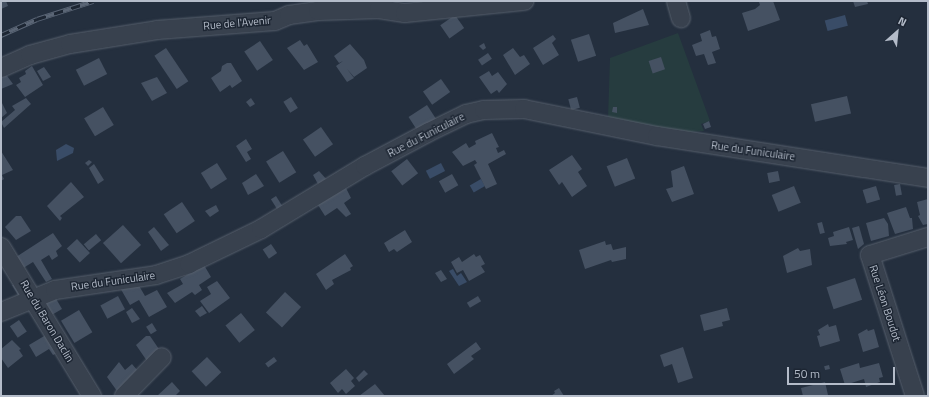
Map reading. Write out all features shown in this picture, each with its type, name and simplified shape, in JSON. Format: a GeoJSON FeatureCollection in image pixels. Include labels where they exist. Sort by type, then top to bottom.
{"type":"FeatureCollection","features":[{"type":"Feature","properties":{"kind":"street","name":"Rue de l'Avenir"},"geometry":{"type":"LineString","coordinates":[[1,68],[30,55],[70,44],[157,30],[275,21],[289,15],[318,11],[379,9],[405,13],[476,4],[524,1]]}},
{"type":"Feature","properties":{"kind":"street","name":"Rue du Funiculaire"},"geometry":{"type":"LineString","coordinates":[[1,312],[33,297],[82,284],[156,275],[189,264],[261,229],[358,170],[429,132],[466,114],[484,110],[530,110],[657,136],[928,178]]}},
{"type":"Feature","properties":{"kind":"street","name":"Rue Léon Boudot"},"geometry":{"type":"LineString","coordinates":[[916,394],[870,255],[928,237]]}},
{"type":"Feature","properties":{"kind":"street","name":"Rue du Baron Daclin"},"geometry":{"type":"LineString","coordinates":[[1,247],[33,297],[92,396]]}},
{"type":"Feature","properties":{"kind":"street"},"geometry":{"type":"LineString","coordinates":[[124,396],[162,357]]}},
{"type":"Feature","properties":{"kind":"green space"},"geometry":{"type":"Polygon","coordinates":[[[678,33],[710,121],[701,124],[704,131],[679,133],[608,119],[610,58],[678,33]]]}},
{"type":"Feature","properties":{"kind":"water"},"geometry":{"type":"Polygon","coordinates":[[[845,15],[848,26],[828,31],[825,20],[845,15]]]}},
{"type":"Feature","properties":{"kind":"water"},"geometry":{"type":"Polygon","coordinates":[[[66,144],[74,148],[73,153],[57,161],[56,150],[66,144]]]}},
{"type":"Feature","properties":{"kind":"water"},"geometry":{"type":"Polygon","coordinates":[[[441,163],[445,171],[430,179],[426,171],[441,163]]]}},
{"type":"Feature","properties":{"kind":"water"},"geometry":{"type":"Polygon","coordinates":[[[481,179],[485,186],[474,192],[470,186],[481,179]]]}},
{"type":"Feature","properties":{"kind":"water"},"geometry":{"type":"Polygon","coordinates":[[[453,269],[457,276],[461,273],[467,282],[459,286],[449,271],[453,269]]]}},
{"type":"Feature","properties":{"kind":"building"},"geometry":{"type":"Polygon","coordinates":[[[1,1],[6,1],[8,6],[1,9],[1,1]]]}},
{"type":"Feature","properties":{"kind":"building"},"geometry":{"type":"Polygon","coordinates":[[[773,1],[780,20],[748,31],[742,13],[755,9],[760,5],[759,2],[773,1]]]}},
{"type":"Feature","properties":{"kind":"building"},"geometry":{"type":"Polygon","coordinates":[[[853,1],[867,1],[868,4],[855,7],[853,1]]]}},
{"type":"Feature","properties":{"kind":"building"},"geometry":{"type":"Polygon","coordinates":[[[643,9],[649,25],[615,33],[613,23],[643,9]]]}},
{"type":"Feature","properties":{"kind":"building"},"geometry":{"type":"Polygon","coordinates":[[[455,15],[464,28],[449,38],[440,25],[455,15]]]}},
{"type":"Feature","properties":{"kind":"building"},"geometry":{"type":"Polygon","coordinates":[[[710,30],[712,37],[716,36],[720,49],[712,52],[716,63],[708,65],[704,54],[696,56],[692,45],[702,41],[700,34],[710,30]]]}},
{"type":"Feature","properties":{"kind":"building"},"geometry":{"type":"Polygon","coordinates":[[[589,34],[596,56],[578,62],[571,40],[589,34]]]}},
{"type":"Feature","properties":{"kind":"building"},"geometry":{"type":"Polygon","coordinates":[[[553,35],[556,39],[552,43],[559,55],[543,65],[533,48],[553,35]]]}},
{"type":"Feature","properties":{"kind":"building"},"geometry":{"type":"Polygon","coordinates":[[[300,40],[304,46],[307,44],[318,62],[304,70],[287,48],[300,40]]]}},
{"type":"Feature","properties":{"kind":"building"},"geometry":{"type":"Polygon","coordinates":[[[260,41],[273,60],[257,71],[244,52],[260,41]]]}},
{"type":"Feature","properties":{"kind":"building"},"geometry":{"type":"Polygon","coordinates":[[[484,43],[486,48],[483,50],[479,46],[484,43]]]}},
{"type":"Feature","properties":{"kind":"building"},"geometry":{"type":"Polygon","coordinates":[[[350,44],[364,60],[367,68],[354,77],[347,69],[354,78],[347,82],[336,66],[343,61],[339,63],[334,56],[350,44]]]}},
{"type":"Feature","properties":{"kind":"building"},"geometry":{"type":"Polygon","coordinates":[[[166,48],[188,81],[177,89],[154,56],[166,48]]]}},
{"type":"Feature","properties":{"kind":"building"},"geometry":{"type":"Polygon","coordinates":[[[513,48],[520,57],[524,55],[530,64],[515,75],[503,55],[513,48]]]}},
{"type":"Feature","properties":{"kind":"building"},"geometry":{"type":"Polygon","coordinates":[[[488,53],[492,59],[482,66],[478,60],[488,53]]]}},
{"type":"Feature","properties":{"kind":"building"},"geometry":{"type":"Polygon","coordinates":[[[661,57],[665,69],[653,73],[649,61],[661,57]]]}},
{"type":"Feature","properties":{"kind":"building"},"geometry":{"type":"Polygon","coordinates":[[[99,58],[107,74],[84,86],[76,70],[99,58]]]}},
{"type":"Feature","properties":{"kind":"building"},"geometry":{"type":"Polygon","coordinates":[[[227,63],[231,63],[242,81],[232,88],[230,85],[220,92],[211,78],[221,71],[222,66],[227,63]]]}},
{"type":"Feature","properties":{"kind":"building"},"geometry":{"type":"Polygon","coordinates":[[[32,66],[43,85],[25,97],[16,85],[21,82],[19,78],[26,74],[25,71],[32,66]]]}},
{"type":"Feature","properties":{"kind":"building"},"geometry":{"type":"Polygon","coordinates":[[[44,67],[51,77],[43,81],[37,71],[44,67]]]}},
{"type":"Feature","properties":{"kind":"building"},"geometry":{"type":"Polygon","coordinates":[[[489,71],[492,76],[498,72],[507,84],[499,93],[497,90],[491,94],[479,77],[489,71]]]}},
{"type":"Feature","properties":{"kind":"building"},"geometry":{"type":"Polygon","coordinates":[[[5,73],[13,84],[1,89],[1,75],[5,73]]]}},
{"type":"Feature","properties":{"kind":"building"},"geometry":{"type":"Polygon","coordinates":[[[157,77],[167,93],[152,101],[141,83],[157,77]]]}},
{"type":"Feature","properties":{"kind":"building"},"geometry":{"type":"Polygon","coordinates":[[[441,79],[450,92],[432,105],[423,92],[441,79]]]}},
{"type":"Feature","properties":{"kind":"building"},"geometry":{"type":"Polygon","coordinates":[[[847,96],[851,114],[815,122],[811,104],[847,96]]]}},
{"type":"Feature","properties":{"kind":"building"},"geometry":{"type":"Polygon","coordinates":[[[291,97],[298,108],[290,113],[283,102],[291,97]]]}},
{"type":"Feature","properties":{"kind":"building"},"geometry":{"type":"Polygon","coordinates":[[[577,97],[580,108],[571,110],[568,99],[577,97]]]}},
{"type":"Feature","properties":{"kind":"building"},"geometry":{"type":"Polygon","coordinates":[[[26,98],[31,104],[4,128],[1,122],[15,110],[12,106],[26,98]]]}},
{"type":"Feature","properties":{"kind":"building"},"geometry":{"type":"Polygon","coordinates":[[[251,98],[255,104],[250,107],[246,102],[251,98]]]}},
{"type":"Feature","properties":{"kind":"building"},"geometry":{"type":"Polygon","coordinates":[[[1,101],[7,113],[1,118],[1,101]]]}},
{"type":"Feature","properties":{"kind":"building"},"geometry":{"type":"Polygon","coordinates":[[[427,105],[436,119],[418,131],[409,117],[427,105]]]}},
{"type":"Feature","properties":{"kind":"building"},"geometry":{"type":"Polygon","coordinates":[[[103,107],[114,125],[95,136],[84,118],[103,107]]]}},
{"type":"Feature","properties":{"kind":"building"},"geometry":{"type":"Polygon","coordinates":[[[613,107],[617,107],[617,113],[612,112],[613,107]]]}},
{"type":"Feature","properties":{"kind":"building"},"geometry":{"type":"Polygon","coordinates":[[[709,121],[711,127],[705,129],[703,124],[709,121]]]}},
{"type":"Feature","properties":{"kind":"building"},"geometry":{"type":"Polygon","coordinates":[[[321,127],[333,144],[315,157],[303,140],[321,127]]]}},
{"type":"Feature","properties":{"kind":"building"},"geometry":{"type":"Polygon","coordinates":[[[492,133],[499,147],[496,148],[498,153],[504,150],[506,154],[488,164],[497,184],[486,189],[474,165],[477,163],[475,160],[463,166],[452,152],[466,143],[469,148],[476,144],[475,141],[492,133]]]}},
{"type":"Feature","properties":{"kind":"building"},"geometry":{"type":"Polygon","coordinates":[[[246,139],[252,149],[247,152],[251,159],[246,162],[236,146],[246,139]]]}},
{"type":"Feature","properties":{"kind":"building"},"geometry":{"type":"Polygon","coordinates":[[[1,151],[13,170],[2,175],[4,179],[1,181],[1,151]]]}},
{"type":"Feature","properties":{"kind":"building"},"geometry":{"type":"Polygon","coordinates":[[[283,151],[296,172],[279,183],[266,162],[283,151]]]}},
{"type":"Feature","properties":{"kind":"building"},"geometry":{"type":"Polygon","coordinates":[[[572,155],[582,169],[578,172],[587,186],[572,197],[562,182],[559,185],[549,170],[572,155]]]}},
{"type":"Feature","properties":{"kind":"building"},"geometry":{"type":"Polygon","coordinates":[[[627,158],[635,178],[615,187],[607,166],[627,158]]]}},
{"type":"Feature","properties":{"kind":"building"},"geometry":{"type":"Polygon","coordinates":[[[407,159],[418,173],[402,185],[391,171],[407,159]]]}},
{"type":"Feature","properties":{"kind":"building"},"geometry":{"type":"Polygon","coordinates":[[[89,160],[92,162],[88,166],[85,163],[89,160]]]}},
{"type":"Feature","properties":{"kind":"building"},"geometry":{"type":"Polygon","coordinates":[[[217,163],[227,179],[211,189],[201,173],[217,163]]]}},
{"type":"Feature","properties":{"kind":"building"},"geometry":{"type":"Polygon","coordinates":[[[94,164],[104,180],[98,184],[89,168],[94,164]]]}},
{"type":"Feature","properties":{"kind":"building"},"geometry":{"type":"Polygon","coordinates":[[[684,166],[694,194],[672,202],[666,189],[673,187],[671,171],[684,166]]]}},
{"type":"Feature","properties":{"kind":"building"},"geometry":{"type":"Polygon","coordinates":[[[319,171],[328,181],[319,186],[313,175],[319,171]]]}},
{"type":"Feature","properties":{"kind":"building"},"geometry":{"type":"Polygon","coordinates":[[[778,171],[780,181],[769,183],[767,173],[778,171]]]}},
{"type":"Feature","properties":{"kind":"building"},"geometry":{"type":"Polygon","coordinates":[[[256,174],[264,186],[248,195],[242,183],[256,174]]]}},
{"type":"Feature","properties":{"kind":"building"},"geometry":{"type":"Polygon","coordinates":[[[452,174],[458,185],[445,193],[439,181],[452,174]]]}},
{"type":"Feature","properties":{"kind":"building"},"geometry":{"type":"Polygon","coordinates":[[[71,182],[84,197],[60,216],[62,218],[60,221],[47,206],[71,182]]]}},
{"type":"Feature","properties":{"kind":"building"},"geometry":{"type":"Polygon","coordinates":[[[900,184],[902,195],[896,196],[894,185],[900,184]]]}},
{"type":"Feature","properties":{"kind":"building"},"geometry":{"type":"Polygon","coordinates":[[[794,186],[801,203],[778,212],[772,195],[794,186]]]}},
{"type":"Feature","properties":{"kind":"building"},"geometry":{"type":"Polygon","coordinates":[[[876,186],[880,199],[867,203],[863,190],[876,186]]]}},
{"type":"Feature","properties":{"kind":"building"},"geometry":{"type":"Polygon","coordinates":[[[346,188],[351,198],[344,203],[351,214],[346,217],[337,208],[325,216],[318,205],[346,188]]]}},
{"type":"Feature","properties":{"kind":"building"},"geometry":{"type":"Polygon","coordinates":[[[276,196],[283,207],[278,210],[271,199],[276,196]]]}},
{"type":"Feature","properties":{"kind":"building"},"geometry":{"type":"Polygon","coordinates":[[[928,199],[928,224],[923,225],[918,216],[920,215],[917,202],[928,199]]]}},
{"type":"Feature","properties":{"kind":"building"},"geometry":{"type":"Polygon","coordinates":[[[182,202],[195,221],[177,233],[164,214],[182,202]]]}},
{"type":"Feature","properties":{"kind":"building"},"geometry":{"type":"Polygon","coordinates":[[[216,205],[219,211],[210,217],[205,211],[216,205]]]}},
{"type":"Feature","properties":{"kind":"building"},"geometry":{"type":"Polygon","coordinates":[[[906,207],[910,218],[912,218],[913,229],[895,234],[887,213],[906,207]]]}},
{"type":"Feature","properties":{"kind":"building"},"geometry":{"type":"Polygon","coordinates":[[[16,216],[21,216],[31,231],[16,240],[5,227],[16,216]]]}},
{"type":"Feature","properties":{"kind":"building"},"geometry":{"type":"Polygon","coordinates":[[[884,218],[888,224],[889,236],[871,241],[866,223],[884,218]]]}},
{"type":"Feature","properties":{"kind":"building"},"geometry":{"type":"Polygon","coordinates":[[[822,222],[825,233],[820,234],[817,223],[822,222]]]}},
{"type":"Feature","properties":{"kind":"building"},"geometry":{"type":"Polygon","coordinates":[[[123,225],[141,245],[121,263],[103,243],[123,225]]]}},
{"type":"Feature","properties":{"kind":"building"},"geometry":{"type":"Polygon","coordinates":[[[859,226],[864,244],[858,249],[852,228],[859,226]]]}},
{"type":"Feature","properties":{"kind":"building"},"geometry":{"type":"Polygon","coordinates":[[[154,227],[169,245],[161,251],[148,232],[154,227]]]}},
{"type":"Feature","properties":{"kind":"building"},"geometry":{"type":"Polygon","coordinates":[[[849,227],[853,240],[846,242],[847,244],[830,246],[828,238],[834,236],[833,232],[849,227]]]}},
{"type":"Feature","properties":{"kind":"building"},"geometry":{"type":"Polygon","coordinates":[[[405,230],[412,242],[397,252],[394,249],[389,252],[384,243],[405,230]]]}},
{"type":"Feature","properties":{"kind":"building"},"geometry":{"type":"Polygon","coordinates":[[[53,233],[62,246],[56,251],[58,256],[52,260],[49,255],[41,260],[52,279],[46,282],[33,262],[20,270],[13,259],[53,233]]]}},
{"type":"Feature","properties":{"kind":"building"},"geometry":{"type":"Polygon","coordinates":[[[96,234],[101,240],[89,250],[84,244],[96,234]]]}},
{"type":"Feature","properties":{"kind":"building"},"geometry":{"type":"Polygon","coordinates":[[[77,239],[90,253],[80,262],[67,249],[77,239]]]}},
{"type":"Feature","properties":{"kind":"building"},"geometry":{"type":"Polygon","coordinates":[[[605,241],[606,245],[611,244],[613,250],[626,247],[626,259],[612,262],[611,260],[585,269],[579,250],[605,241]]]}},
{"type":"Feature","properties":{"kind":"building"},"geometry":{"type":"Polygon","coordinates":[[[271,244],[277,253],[269,259],[263,250],[271,244]]]}},
{"type":"Feature","properties":{"kind":"building"},"geometry":{"type":"Polygon","coordinates":[[[798,248],[800,251],[810,249],[812,265],[787,273],[783,256],[798,248]]]}},
{"type":"Feature","properties":{"kind":"building"},"geometry":{"type":"Polygon","coordinates":[[[345,254],[353,266],[350,268],[351,270],[332,280],[334,284],[326,290],[316,274],[345,254]]]}},
{"type":"Feature","properties":{"kind":"building"},"geometry":{"type":"Polygon","coordinates":[[[474,254],[476,257],[480,255],[485,264],[481,266],[485,272],[469,281],[463,270],[457,273],[451,262],[459,257],[462,262],[474,254]]]}},
{"type":"Feature","properties":{"kind":"building"},"geometry":{"type":"Polygon","coordinates":[[[204,265],[211,277],[199,285],[202,290],[195,295],[192,292],[175,303],[167,293],[183,284],[180,279],[204,265]]]}},
{"type":"Feature","properties":{"kind":"building"},"geometry":{"type":"Polygon","coordinates":[[[441,270],[447,279],[441,282],[435,273],[441,270]]]}},
{"type":"Feature","properties":{"kind":"building"},"geometry":{"type":"Polygon","coordinates":[[[855,278],[862,300],[834,309],[826,287],[855,278]]]}},
{"type":"Feature","properties":{"kind":"building"},"geometry":{"type":"Polygon","coordinates":[[[217,281],[230,298],[209,313],[200,301],[211,294],[207,287],[217,281]]]}},
{"type":"Feature","properties":{"kind":"building"},"geometry":{"type":"Polygon","coordinates":[[[18,283],[23,293],[18,295],[12,285],[18,283]]]}},
{"type":"Feature","properties":{"kind":"building"},"geometry":{"type":"Polygon","coordinates":[[[138,284],[145,296],[157,290],[167,307],[149,317],[139,300],[130,305],[119,286],[138,284]]]}},
{"type":"Feature","properties":{"kind":"building"},"geometry":{"type":"Polygon","coordinates":[[[285,292],[301,307],[282,327],[266,312],[285,292]]]}},
{"type":"Feature","properties":{"kind":"building"},"geometry":{"type":"Polygon","coordinates":[[[118,296],[125,309],[107,319],[100,305],[118,296]]]}},
{"type":"Feature","properties":{"kind":"building"},"geometry":{"type":"Polygon","coordinates":[[[478,296],[481,301],[470,308],[467,303],[478,296]]]}},
{"type":"Feature","properties":{"kind":"building"},"geometry":{"type":"Polygon","coordinates":[[[55,297],[62,309],[49,317],[42,304],[55,297]]]}},
{"type":"Feature","properties":{"kind":"building"},"geometry":{"type":"Polygon","coordinates":[[[202,306],[207,313],[200,317],[195,311],[202,306]]]}},
{"type":"Feature","properties":{"kind":"building"},"geometry":{"type":"Polygon","coordinates":[[[132,308],[140,319],[132,323],[126,312],[132,308]]]}},
{"type":"Feature","properties":{"kind":"building"},"geometry":{"type":"Polygon","coordinates":[[[727,308],[730,320],[722,322],[723,326],[704,331],[700,315],[727,308]]]}},
{"type":"Feature","properties":{"kind":"building"},"geometry":{"type":"Polygon","coordinates":[[[79,310],[92,332],[74,343],[61,321],[79,310]]]}},
{"type":"Feature","properties":{"kind":"building"},"geometry":{"type":"Polygon","coordinates":[[[241,313],[255,330],[239,343],[225,326],[241,313]]]}},
{"type":"Feature","properties":{"kind":"building"},"geometry":{"type":"Polygon","coordinates":[[[19,320],[27,332],[18,338],[10,326],[19,320]]]}},
{"type":"Feature","properties":{"kind":"building"},"geometry":{"type":"Polygon","coordinates":[[[152,323],[157,331],[151,334],[146,327],[152,323]]]}},
{"type":"Feature","properties":{"kind":"building"},"geometry":{"type":"Polygon","coordinates":[[[828,324],[829,327],[836,325],[840,341],[820,347],[817,336],[820,335],[818,330],[828,324]]]}},
{"type":"Feature","properties":{"kind":"building"},"geometry":{"type":"Polygon","coordinates":[[[867,329],[868,331],[874,329],[879,347],[863,352],[858,334],[867,329]]]}},
{"type":"Feature","properties":{"kind":"building"},"geometry":{"type":"Polygon","coordinates":[[[51,332],[62,350],[53,355],[49,349],[36,357],[29,345],[51,332]]]}},
{"type":"Feature","properties":{"kind":"building"},"geometry":{"type":"Polygon","coordinates":[[[146,336],[150,336],[161,352],[147,361],[136,345],[146,336]]]}},
{"type":"Feature","properties":{"kind":"building"},"geometry":{"type":"Polygon","coordinates":[[[12,340],[21,349],[19,350],[23,356],[8,368],[1,358],[1,349],[12,340]]]}},
{"type":"Feature","properties":{"kind":"building"},"geometry":{"type":"Polygon","coordinates":[[[476,342],[481,349],[471,356],[474,359],[454,374],[447,364],[476,342]]]}},
{"type":"Feature","properties":{"kind":"building"},"geometry":{"type":"Polygon","coordinates":[[[683,347],[693,378],[678,383],[672,364],[664,367],[660,355],[683,347]]]}},
{"type":"Feature","properties":{"kind":"building"},"geometry":{"type":"Polygon","coordinates":[[[207,357],[221,372],[206,387],[192,371],[207,357]]]}},
{"type":"Feature","properties":{"kind":"building"},"geometry":{"type":"Polygon","coordinates":[[[274,357],[277,361],[268,368],[265,364],[274,357]]]}},
{"type":"Feature","properties":{"kind":"building"},"geometry":{"type":"Polygon","coordinates":[[[119,362],[125,370],[132,364],[138,371],[117,391],[107,377],[119,362]]]}},
{"type":"Feature","properties":{"kind":"building"},"geometry":{"type":"Polygon","coordinates":[[[859,363],[860,368],[879,363],[883,377],[879,378],[880,382],[866,387],[864,379],[845,385],[840,369],[859,363]]]}},
{"type":"Feature","properties":{"kind":"building"},"geometry":{"type":"Polygon","coordinates":[[[829,365],[830,369],[825,370],[824,366],[829,365]]]}},
{"type":"Feature","properties":{"kind":"building"},"geometry":{"type":"Polygon","coordinates":[[[346,369],[354,378],[351,381],[355,386],[346,394],[342,389],[338,393],[330,383],[346,369]]]}},
{"type":"Feature","properties":{"kind":"building"},"geometry":{"type":"Polygon","coordinates":[[[364,370],[368,374],[359,382],[356,378],[364,370]]]}},
{"type":"Feature","properties":{"kind":"building"},"geometry":{"type":"Polygon","coordinates":[[[172,382],[180,391],[175,396],[157,396],[172,382]]]}},
{"type":"Feature","properties":{"kind":"building"},"geometry":{"type":"Polygon","coordinates":[[[825,382],[828,395],[803,396],[801,388],[825,382]]]}},
{"type":"Feature","properties":{"kind":"building"},"geometry":{"type":"Polygon","coordinates":[[[375,384],[385,396],[359,396],[375,384]]]}},
{"type":"Feature","properties":{"kind":"building"},"geometry":{"type":"Polygon","coordinates":[[[559,388],[564,396],[551,396],[555,393],[554,391],[559,388]]]}},
{"type":"Feature","properties":{"kind":"railway"},"geometry":{"type":"LineString","coordinates":[[1,35],[37,19],[93,1]]}}]}
